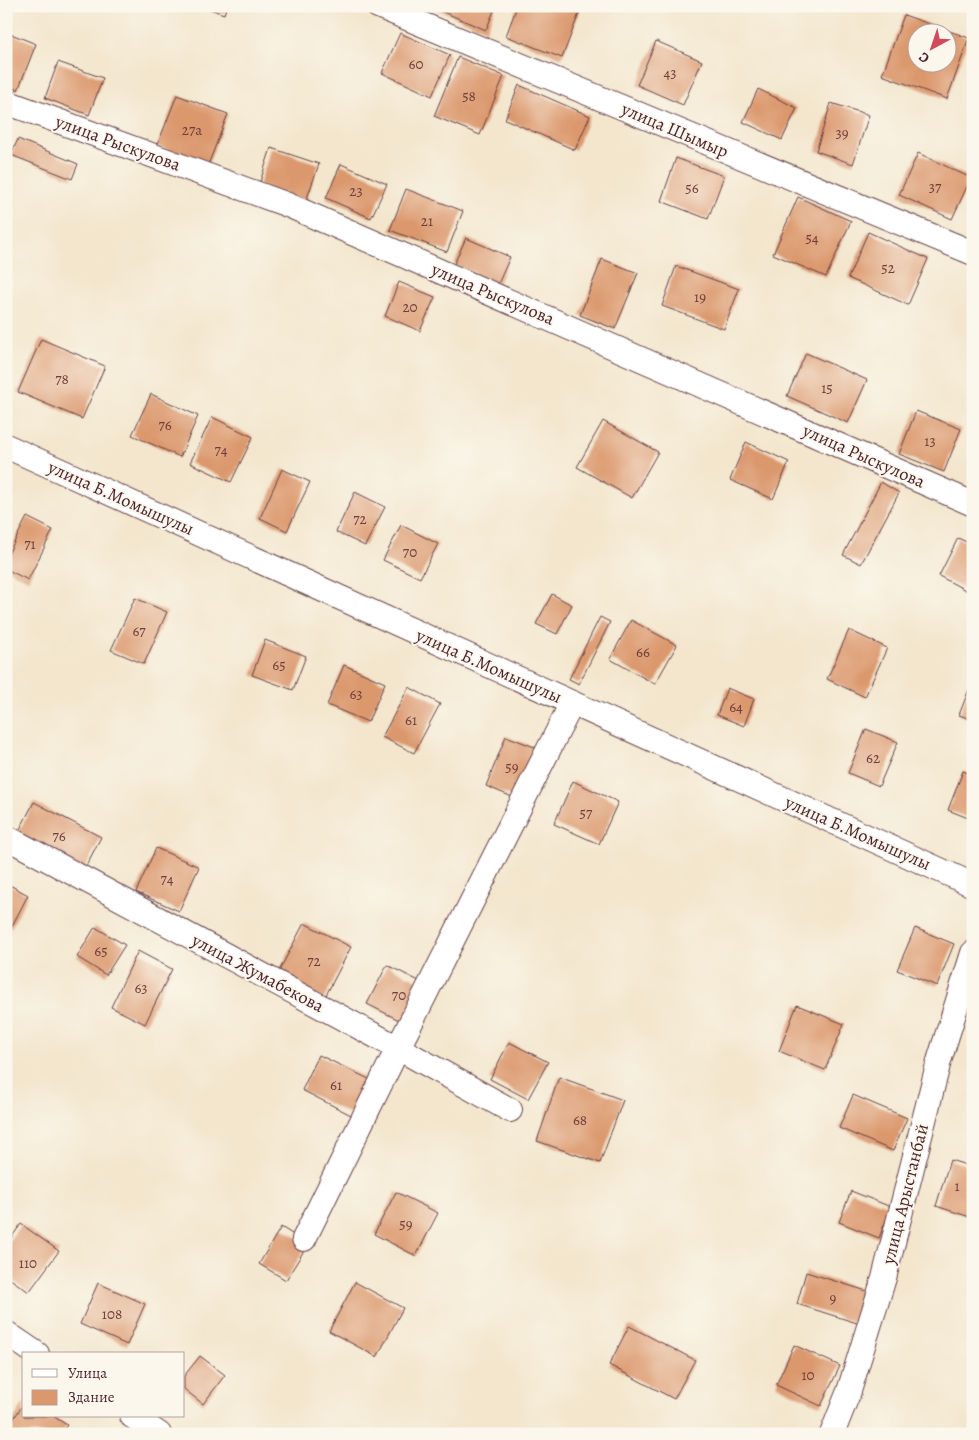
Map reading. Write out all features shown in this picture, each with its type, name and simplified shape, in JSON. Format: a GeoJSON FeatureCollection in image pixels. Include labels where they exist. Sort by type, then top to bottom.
{"type":"FeatureCollection","features":[{"type":"Feature","properties":{"kind":"street","name":"улица Шымыр"},"geometry":{"type":"LineString","coordinates":[[378,6],[973,253]]}},
{"type":"Feature","properties":{"kind":"street","name":"улица Рыскулова"},"geometry":{"type":"LineString","coordinates":[[6,102],[288,206],[973,504]]}},
{"type":"Feature","properties":{"kind":"street","name":"улица Б.Момышулы"},"geometry":{"type":"LineString","coordinates":[[6,446],[973,885]]}},
{"type":"Feature","properties":{"kind":"street"},"geometry":{"type":"LineString","coordinates":[[304,1239],[572,703]]}},
{"type":"Feature","properties":{"kind":"street","name":"улица Жумабекова"},"geometry":{"type":"LineString","coordinates":[[6,837],[510,1110]]}},
{"type":"Feature","properties":{"kind":"street","name":"улица Арыстанбай"},"geometry":{"type":"LineString","coordinates":[[832,1434],[849,1390],[884,1278],[939,1061],[973,953]]}},
{"type":"Feature","properties":{"kind":"street"},"geometry":{"type":"LineString","coordinates":[[6,1334],[34,1352]]}},
{"type":"Feature","properties":{"kind":"street"},"geometry":{"type":"LineString","coordinates":[[135,1418],[159,1434]]}},
{"type":"Feature","properties":{"kind":"building"},"geometry":{"type":"Polygon","coordinates":[[[208,6],[227,6],[224,14],[207,8],[208,6]]]}},
{"type":"Feature","properties":{"kind":"building"},"geometry":{"type":"Polygon","coordinates":[[[429,6],[496,6],[486,30],[429,6]]]}},
{"type":"Feature","properties":{"kind":"building"},"geometry":{"type":"Polygon","coordinates":[[[517,6],[567,6],[580,11],[562,58],[506,36],[517,6]]]}},
{"type":"Feature","properties":{"kind":"building"},"geometry":{"type":"Polygon","coordinates":[[[904,15],[924,22],[906,22],[906,72],[956,72],[956,33],[969,38],[947,99],[882,75],[904,15]]]}},
{"type":"Feature","properties":{"kind":"building"},"geometry":{"type":"Polygon","coordinates":[[[6,32],[36,44],[18,90],[6,85],[6,32]]]}},
{"type":"Feature","properties":{"kind":"building"},"geometry":{"type":"Polygon","coordinates":[[[400,33],[450,55],[432,96],[382,73],[400,33]]]}},
{"type":"Feature","properties":{"kind":"building"},"geometry":{"type":"Polygon","coordinates":[[[656,41],[702,61],[683,105],[637,85],[656,41]]]}},
{"type":"Feature","properties":{"kind":"building"},"geometry":{"type":"Polygon","coordinates":[[[458,57],[504,76],[480,135],[434,116],[458,57]]]}},
{"type":"Feature","properties":{"kind":"building"},"geometry":{"type":"Polygon","coordinates":[[[58,62],[103,78],[89,115],[45,98],[58,62]]]}},
{"type":"Feature","properties":{"kind":"building"},"geometry":{"type":"Polygon","coordinates":[[[519,85],[590,116],[575,150],[505,119],[519,85]]]}},
{"type":"Feature","properties":{"kind":"building"},"geometry":{"type":"Polygon","coordinates":[[[758,89],[797,108],[782,140],[743,122],[758,89]]]}},
{"type":"Feature","properties":{"kind":"building"},"geometry":{"type":"Polygon","coordinates":[[[177,95],[228,114],[208,165],[157,146],[177,95]]]}},
{"type":"Feature","properties":{"kind":"building"},"geometry":{"type":"Polygon","coordinates":[[[831,103],[869,115],[853,164],[816,151],[831,103]]]}},
{"type":"Feature","properties":{"kind":"building"},"geometry":{"type":"Polygon","coordinates":[[[18,139],[78,164],[72,179],[11,155],[18,139]]]}},
{"type":"Feature","properties":{"kind":"building"},"geometry":{"type":"Polygon","coordinates":[[[271,148],[319,164],[306,201],[259,185],[271,148]]]}},
{"type":"Feature","properties":{"kind":"building"},"geometry":{"type":"Polygon","coordinates":[[[918,153],[971,178],[952,219],[899,195],[918,153]]]}},
{"type":"Feature","properties":{"kind":"building"},"geometry":{"type":"Polygon","coordinates":[[[676,158],[724,176],[708,219],[661,201],[676,158]]]}},
{"type":"Feature","properties":{"kind":"building"},"geometry":{"type":"Polygon","coordinates":[[[341,164],[387,184],[371,218],[326,198],[341,164]]]}},
{"type":"Feature","properties":{"kind":"building"},"geometry":{"type":"Polygon","coordinates":[[[406,189],[463,211],[447,252],[390,230],[406,189]]]}},
{"type":"Feature","properties":{"kind":"building"},"geometry":{"type":"Polygon","coordinates":[[[798,197],[851,221],[826,277],[773,254],[798,197]]]}},
{"type":"Feature","properties":{"kind":"building"},"geometry":{"type":"Polygon","coordinates":[[[868,232],[928,259],[908,305],[848,278],[868,232]]]}},
{"type":"Feature","properties":{"kind":"building"},"geometry":{"type":"Polygon","coordinates":[[[466,238],[510,257],[498,284],[454,264],[466,238]]]}},
{"type":"Feature","properties":{"kind":"building"},"geometry":{"type":"Polygon","coordinates":[[[602,259],[638,273],[615,329],[580,315],[602,259]]]}},
{"type":"Feature","properties":{"kind":"building"},"geometry":{"type":"Polygon","coordinates":[[[676,266],[739,289],[724,329],[662,306],[676,266]]]}},
{"type":"Feature","properties":{"kind":"building"},"geometry":{"type":"Polygon","coordinates":[[[399,282],[435,297],[420,331],[385,316],[399,282]]]}},
{"type":"Feature","properties":{"kind":"building"},"geometry":{"type":"Polygon","coordinates":[[[41,339],[105,366],[82,419],[18,392],[41,339]]]}},
{"type":"Feature","properties":{"kind":"building"},"geometry":{"type":"Polygon","coordinates":[[[806,353],[867,380],[848,423],[787,396],[806,353]]]}},
{"type":"Feature","properties":{"kind":"building"},"geometry":{"type":"Polygon","coordinates":[[[151,394],[198,416],[180,457],[132,435],[151,394]]]}},
{"type":"Feature","properties":{"kind":"building"},"geometry":{"type":"Polygon","coordinates":[[[916,411],[961,429],[944,472],[899,454],[916,411]]]}},
{"type":"Feature","properties":{"kind":"building"},"geometry":{"type":"Polygon","coordinates":[[[212,417],[253,437],[231,482],[190,463],[212,417]]]}},
{"type":"Feature","properties":{"kind":"building"},"geometry":{"type":"Polygon","coordinates":[[[603,421],[658,452],[632,498],[577,467],[603,421]]]}},
{"type":"Feature","properties":{"kind":"building"},"geometry":{"type":"Polygon","coordinates":[[[746,442],[789,462],[773,499],[730,480],[746,442]]]}},
{"type":"Feature","properties":{"kind":"building"},"geometry":{"type":"Polygon","coordinates":[[[282,469],[310,482],[287,531],[260,518],[282,469]]]}},
{"type":"Feature","properties":{"kind":"building"},"geometry":{"type":"Polygon","coordinates":[[[881,482],[899,493],[861,564],[843,555],[881,482]]]}},
{"type":"Feature","properties":{"kind":"building"},"geometry":{"type":"Polygon","coordinates":[[[355,492],[385,507],[365,546],[336,532],[355,492]]]}},
{"type":"Feature","properties":{"kind":"building"},"geometry":{"type":"Polygon","coordinates":[[[27,517],[53,530],[28,580],[6,569],[6,558],[27,517]]]}},
{"type":"Feature","properties":{"kind":"building"},"geometry":{"type":"Polygon","coordinates":[[[401,525],[438,544],[420,578],[383,560],[401,525]]]}},
{"type":"Feature","properties":{"kind":"building"},"geometry":{"type":"Polygon","coordinates":[[[958,538],[973,545],[973,594],[939,576],[958,538]]]}},
{"type":"Feature","properties":{"kind":"building"},"geometry":{"type":"Polygon","coordinates":[[[552,594],[572,605],[557,634],[536,624],[552,594]]]}},
{"type":"Feature","properties":{"kind":"building"},"geometry":{"type":"Polygon","coordinates":[[[135,598],[167,612],[144,664],[111,650],[135,598]]]}},
{"type":"Feature","properties":{"kind":"building"},"geometry":{"type":"Polygon","coordinates":[[[600,617],[610,622],[579,684],[569,679],[600,617]]]}},
{"type":"Feature","properties":{"kind":"building"},"geometry":{"type":"Polygon","coordinates":[[[631,620],[677,645],[655,684],[610,659],[631,620]]]}},
{"type":"Feature","properties":{"kind":"building"},"geometry":{"type":"Polygon","coordinates":[[[849,630],[887,648],[865,697],[827,679],[849,630]]]}},
{"type":"Feature","properties":{"kind":"building"},"geometry":{"type":"Polygon","coordinates":[[[265,640],[306,656],[293,690],[252,675],[265,640]]]}},
{"type":"Feature","properties":{"kind":"building"},"geometry":{"type":"Polygon","coordinates":[[[344,665],[385,683],[368,722],[327,705],[344,665]]]}},
{"type":"Feature","properties":{"kind":"building"},"geometry":{"type":"Polygon","coordinates":[[[973,679],[973,720],[959,715],[973,679]]]}},
{"type":"Feature","properties":{"kind":"building"},"geometry":{"type":"Polygon","coordinates":[[[409,687],[440,704],[414,753],[382,737],[409,687]]]}},
{"type":"Feature","properties":{"kind":"building"},"geometry":{"type":"Polygon","coordinates":[[[727,688],[754,699],[744,726],[717,715],[727,688]]]}},
{"type":"Feature","properties":{"kind":"building"},"geometry":{"type":"Polygon","coordinates":[[[866,729],[898,742],[879,786],[848,773],[866,729]]]}},
{"type":"Feature","properties":{"kind":"building"},"geometry":{"type":"Polygon","coordinates":[[[506,736],[537,748],[517,799],[486,786],[506,736]]]}},
{"type":"Feature","properties":{"kind":"building"},"geometry":{"type":"Polygon","coordinates":[[[963,771],[973,775],[973,820],[948,810],[963,771]]]}},
{"type":"Feature","properties":{"kind":"building"},"geometry":{"type":"Polygon","coordinates":[[[573,781],[618,802],[599,844],[554,824],[573,781]]]}},
{"type":"Feature","properties":{"kind":"building"},"geometry":{"type":"Polygon","coordinates":[[[34,802],[101,837],[84,870],[17,835],[34,802]]]}},
{"type":"Feature","properties":{"kind":"building"},"geometry":{"type":"Polygon","coordinates":[[[156,848],[199,867],[179,911],[136,892],[156,848]]]}},
{"type":"Feature","properties":{"kind":"building"},"geometry":{"type":"Polygon","coordinates":[[[8,884],[28,895],[11,928],[6,926],[6,887],[8,884]]]}},
{"type":"Feature","properties":{"kind":"building"},"geometry":{"type":"Polygon","coordinates":[[[304,923],[351,947],[324,999],[277,975],[304,923]]]}},
{"type":"Feature","properties":{"kind":"building"},"geometry":{"type":"Polygon","coordinates":[[[95,927],[125,945],[106,975],[77,957],[95,927]]]}},
{"type":"Feature","properties":{"kind":"building"},"geometry":{"type":"Polygon","coordinates":[[[915,928],[954,944],[937,986],[897,970],[915,928]]]}},
{"type":"Feature","properties":{"kind":"building"},"geometry":{"type":"Polygon","coordinates":[[[138,951],[172,969],[145,1024],[111,1007],[138,951]]]}},
{"type":"Feature","properties":{"kind":"building"},"geometry":{"type":"Polygon","coordinates":[[[387,965],[431,987],[411,1026],[367,1004],[387,965]]]}},
{"type":"Feature","properties":{"kind":"building"},"geometry":{"type":"Polygon","coordinates":[[[797,1005],[844,1024],[825,1070],[779,1051],[797,1005]]]}},
{"type":"Feature","properties":{"kind":"building"},"geometry":{"type":"Polygon","coordinates":[[[509,1042],[548,1062],[528,1099],[490,1079],[509,1042]]]}},
{"type":"Feature","properties":{"kind":"building"},"geometry":{"type":"Polygon","coordinates":[[[319,1055],[371,1080],[353,1116],[302,1090],[319,1055]]]}},
{"type":"Feature","properties":{"kind":"building"},"geometry":{"type":"Polygon","coordinates":[[[559,1077],[623,1100],[600,1163],[537,1141],[559,1077]]]}},
{"type":"Feature","properties":{"kind":"building"},"geometry":{"type":"Polygon","coordinates":[[[853,1095],[907,1118],[893,1151],[839,1128],[853,1095]]]}},
{"type":"Feature","properties":{"kind":"building"},"geometry":{"type":"Polygon","coordinates":[[[950,1160],[973,1167],[973,1218],[936,1206],[950,1160]]]}},
{"type":"Feature","properties":{"kind":"building"},"geometry":{"type":"Polygon","coordinates":[[[851,1191],[891,1207],[879,1238],[839,1222],[851,1191]]]}},
{"type":"Feature","properties":{"kind":"building"},"geometry":{"type":"Polygon","coordinates":[[[396,1192],[438,1213],[416,1256],[374,1234],[396,1192]]]}},
{"type":"Feature","properties":{"kind":"building"},"geometry":{"type":"Polygon","coordinates":[[[21,1224],[59,1251],[29,1292],[6,1276],[6,1245],[21,1224]]]}},
{"type":"Feature","properties":{"kind":"building"},"geometry":{"type":"Polygon","coordinates":[[[281,1227],[308,1244],[286,1280],[259,1264],[281,1227]]]}},
{"type":"Feature","properties":{"kind":"building"},"geometry":{"type":"Polygon","coordinates":[[[806,1272],[870,1292],[860,1324],[797,1304],[806,1272]]]}},
{"type":"Feature","properties":{"kind":"building"},"geometry":{"type":"Polygon","coordinates":[[[355,1282],[403,1308],[377,1357],[329,1331],[355,1282]]]}},
{"type":"Feature","properties":{"kind":"building"},"geometry":{"type":"Polygon","coordinates":[[[98,1283],[145,1304],[127,1345],[80,1324],[98,1283]]]}},
{"type":"Feature","properties":{"kind":"building"},"geometry":{"type":"Polygon","coordinates":[[[629,1326],[695,1360],[674,1399],[609,1365],[629,1326]]]}},
{"type":"Feature","properties":{"kind":"building"},"geometry":{"type":"Polygon","coordinates":[[[794,1345],[840,1366],[821,1406],[776,1385],[794,1345]]]}},
{"type":"Feature","properties":{"kind":"building"},"geometry":{"type":"Polygon","coordinates":[[[200,1356],[225,1375],[203,1404],[185,1390],[185,1375],[200,1356]]]}},
{"type":"Feature","properties":{"kind":"building"},"geometry":{"type":"Polygon","coordinates":[[[22,1406],[22,1418],[56,1418],[67,1425],[61,1434],[6,1434],[6,1430],[22,1406]]]}}]}
